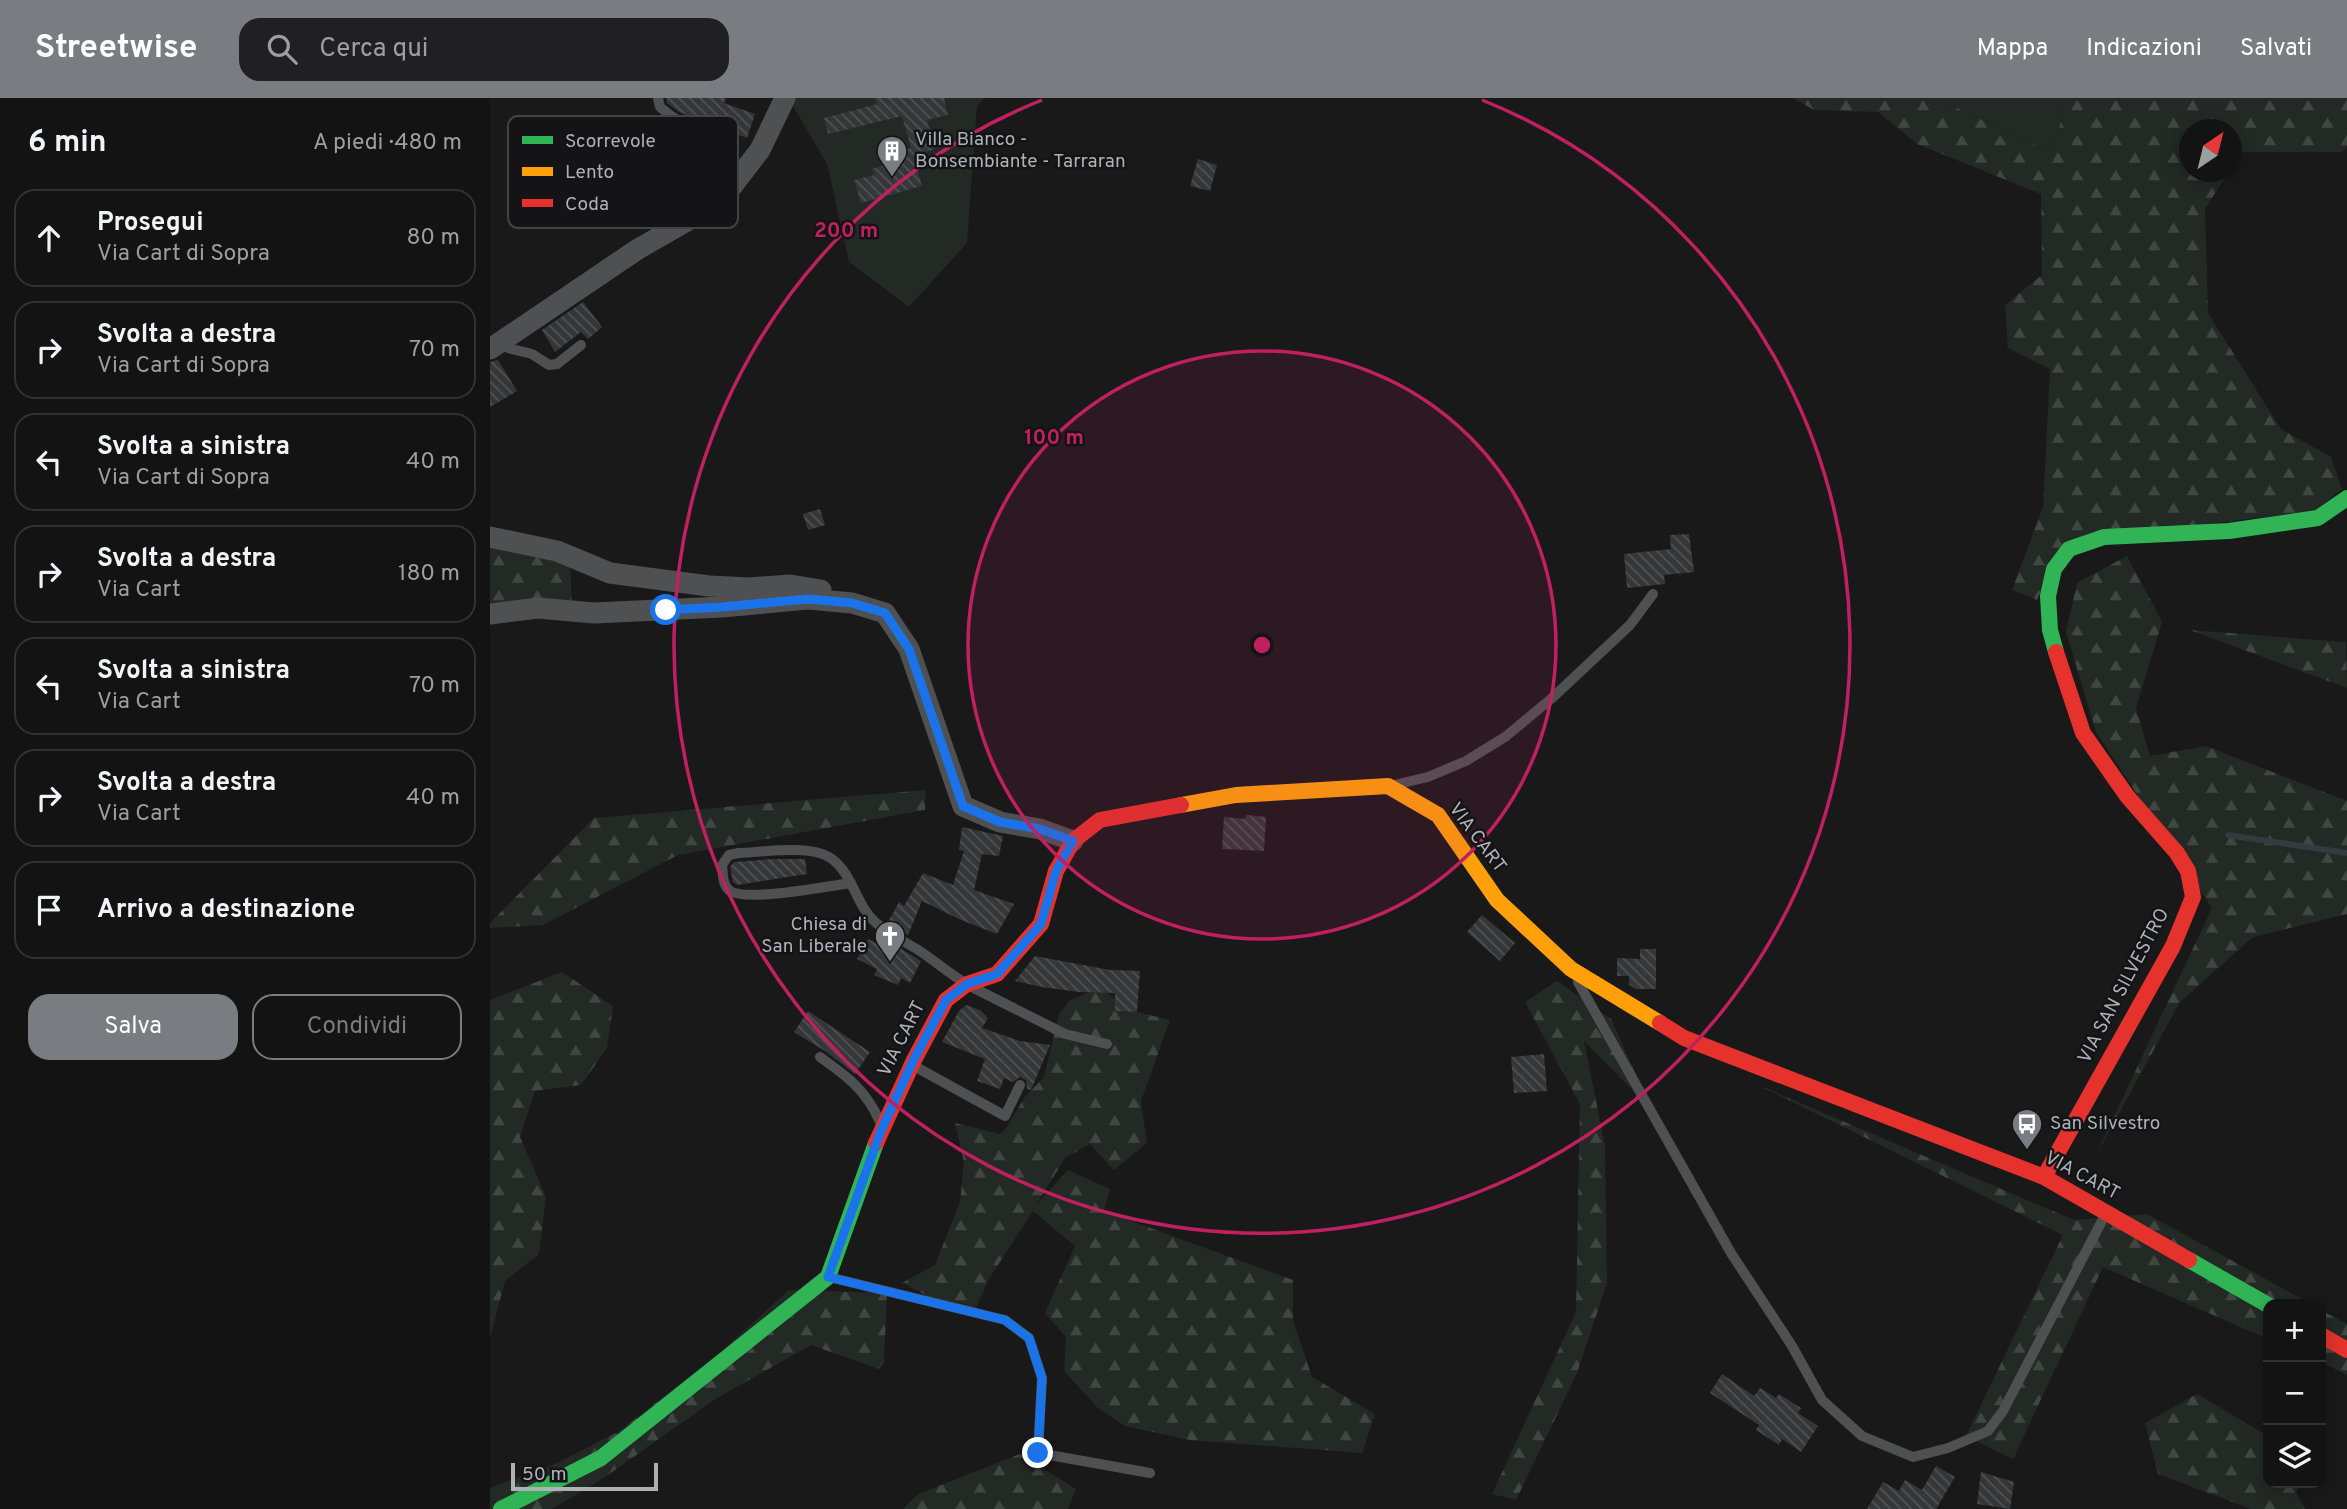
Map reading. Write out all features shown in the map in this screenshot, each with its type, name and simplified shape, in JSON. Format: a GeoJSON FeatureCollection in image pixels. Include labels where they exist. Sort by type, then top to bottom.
{"type":"FeatureCollection","features":[{"type":"Feature","properties":{"kind":"street"},"geometry":{"type":"LineString","coordinates":[[738,178],[760,149],[785,98]]}},
{"type":"Feature","properties":{"kind":"street"},"geometry":{"type":"LineString","coordinates":[[496,345],[638,249],[675,228]]}},
{"type":"Feature","properties":{"kind":"street","name":"VIA SAN SILVESTRO"},"geometry":{"type":"LineString","coordinates":[[2044,1177],[2173,946],[2193,897],[2188,871],[2177,853],[2127,796],[2084,733],[2060,669],[2050,630],[2048,596],[2054,569],[2069,548],[2104,537],[2229,531],[2318,518],[2347,498]]}},
{"type":"Feature","properties":{"kind":"street"},"geometry":{"type":"LineString","coordinates":[[490,537],[557,551],[610,573],[709,586],[749,588],[790,585],[862,599],[885,613],[909,649],[963,806],[1000,822],[1040,829],[1073,841]]}},
{"type":"Feature","properties":{"kind":"street"},"geometry":{"type":"LineString","coordinates":[[490,614],[538,608],[594,613],[722,607],[808,599],[852,603],[885,613]]}},
{"type":"Feature","properties":{"kind":"street","name":"VIA CART"},"geometry":{"type":"LineString","coordinates":[[828,1277],[882,1128],[946,1000],[967,984],[997,974],[1041,924],[1056,871],[1073,841],[1100,820],[1236,795],[1388,786],[1438,815],[1497,900],[1571,969],[1684,1038],[2044,1177],[2263,1302]]}},
{"type":"Feature","properties":{"kind":"street"},"geometry":{"type":"LineString","coordinates":[[501,1509],[601,1458],[828,1277]]}},
{"type":"Feature","properties":{"kind":"street"},"geometry":{"type":"LineString","coordinates":[[2326,1338],[2347,1350]]}},
{"type":"Feature","properties":{"kind":"lane"},"geometry":{"type":"LineString","coordinates":[[658,98],[660,107],[670,116]]}},
{"type":"Feature","properties":{"kind":"lane"},"geometry":{"type":"LineString","coordinates":[[496,345],[532,354],[549,365],[557,365],[581,345]]}},
{"type":"Feature","properties":{"kind":"lane"},"geometry":{"type":"LineString","coordinates":[[1388,786],[1427,777],[1466,761],[1505,737],[1551,699],[1630,625],[1653,594]]}},
{"type":"Feature","properties":{"kind":"lane"},"geometry":{"type":"LineString","coordinates":[[851,883],[769,894],[744,894],[732,892],[725,886],[722,865],[729,855],[815,851],[829,857],[840,866],[851,883],[863,908],[892,935],[967,984],[1065,1034],[1107,1044]]}},
{"type":"Feature","properties":{"kind":"lane"},"geometry":{"type":"LineString","coordinates":[[1571,969],[1731,1253],[1792,1346],[1822,1400],[1862,1436],[1913,1457],[1948,1448],[1988,1431],[2003,1410],[2106,1212]]}},
{"type":"Feature","properties":{"kind":"lane"},"geometry":{"type":"LineString","coordinates":[[820,1057],[853,1081],[872,1104],[882,1128]]}},
{"type":"Feature","properties":{"kind":"lane"},"geometry":{"type":"LineString","coordinates":[[912,1064],[1005,1116],[1020,1085]]}},
{"type":"Feature","properties":{"kind":"lane"},"geometry":{"type":"LineString","coordinates":[[828,1277],[1005,1320],[1029,1338],[1042,1378],[1038,1453],[1150,1473]]}},
{"type":"Feature","properties":{"kind":"green space"},"geometry":{"type":"Polygon","coordinates":[[[788,98],[985,98],[977,106],[967,243],[909,307],[849,262],[827,164],[788,98]]]}},
{"type":"Feature","properties":{"kind":"green space"},"geometry":{"type":"Polygon","coordinates":[[[1793,98],[1936,98],[2052,153],[2067,98],[2347,98],[2347,146],[2342,152],[2242,152],[2242,119],[2179,119],[2179,182],[2223,182],[2205,209],[2208,313],[2281,429],[2331,457],[2342,489],[2315,511],[2065,541],[2037,600],[2012,590],[2043,507],[2050,369],[2008,348],[2005,305],[2042,275],[2041,194],[1917,144],[1878,112],[1814,110],[1793,98]]]}},
{"type":"Feature","properties":{"kind":"green space"},"geometry":{"type":"Polygon","coordinates":[[[1936,98],[2067,98],[2052,153],[1936,98]]]}},
{"type":"Feature","properties":{"kind":"green space"},"geometry":{"type":"Polygon","coordinates":[[[490,537],[570,556],[572,611],[490,614],[490,537]]]}},
{"type":"Feature","properties":{"kind":"green space"},"geometry":{"type":"Polygon","coordinates":[[[2127,556],[2162,622],[2136,708],[2150,756],[2206,746],[2347,801],[2347,914],[2253,937],[2180,1002],[2095,1157],[2212,908],[2096,732],[2066,632],[2077,583],[2127,556]]]}},
{"type":"Feature","properties":{"kind":"green space"},"geometry":{"type":"Polygon","coordinates":[[[2190,630],[2346,642],[2347,688],[2190,630]]]}},
{"type":"Feature","properties":{"kind":"green space"},"geometry":{"type":"Polygon","coordinates":[[[926,790],[925,810],[678,855],[543,925],[490,928],[490,923],[594,818],[926,790]]]}},
{"type":"Feature","properties":{"kind":"green space"},"geometry":{"type":"Polygon","coordinates":[[[562,972],[613,1006],[607,1048],[581,1085],[535,1091],[520,1137],[546,1197],[539,1254],[505,1281],[490,1338],[490,1000],[562,972]]]}},
{"type":"Feature","properties":{"kind":"green space"},"geometry":{"type":"Polygon","coordinates":[[[1557,981],[1611,1019],[1651,1108],[1584,1041],[1605,1146],[1607,1283],[1577,1373],[1516,1500],[1492,1494],[1576,1312],[1580,1104],[1525,1002],[1557,981]]]}},
{"type":"Feature","properties":{"kind":"green space"},"geometry":{"type":"Polygon","coordinates":[[[1090,992],[1107,993],[1115,999],[1115,1011],[1137,1012],[1170,1020],[1141,1101],[1147,1143],[1114,1170],[1090,1144],[1065,1158],[1036,1205],[1068,1170],[1110,1189],[1104,1211],[1293,1280],[1293,1321],[1312,1377],[1375,1414],[1362,1453],[1190,1440],[1125,1426],[1098,1408],[1064,1371],[1066,1337],[1045,1313],[1075,1246],[1033,1211],[989,1279],[973,1314],[949,1307],[902,1283],[935,1265],[960,1202],[964,1162],[955,1123],[1000,1134],[1024,1098],[1044,1077],[1059,1014],[1070,1000],[1090,992]]]}},
{"type":"Feature","properties":{"kind":"green space"},"geometry":{"type":"Polygon","coordinates":[[[1756,1084],[2074,1220],[2147,1214],[2302,1299],[2263,1299],[2263,1337],[2103,1267],[2013,1459],[1966,1436],[2063,1235],[1756,1084]]]}},
{"type":"Feature","properties":{"kind":"green space"},"geometry":{"type":"Polygon","coordinates":[[[789,1290],[887,1293],[884,1361],[879,1369],[811,1345],[717,1398],[605,1477],[552,1509],[490,1509],[490,1488],[555,1464],[618,1432],[715,1357],[789,1290]]]}},
{"type":"Feature","properties":{"kind":"green space"},"geometry":{"type":"Polygon","coordinates":[[[2326,1313],[2347,1324],[2347,1375],[2326,1364],[2326,1313]]]}},
{"type":"Feature","properties":{"kind":"green space"},"geometry":{"type":"Polygon","coordinates":[[[2197,1394],[2263,1433],[2263,1488],[2298,1488],[2296,1492],[2305,1509],[2251,1509],[2158,1474],[2145,1423],[2197,1394]]]}},
{"type":"Feature","properties":{"kind":"green space"},"geometry":{"type":"Polygon","coordinates":[[[1020,1454],[1076,1489],[1068,1509],[903,1509],[918,1494],[1020,1454]]]}},
{"type":"Feature","properties":{"kind":"building"},"geometry":{"type":"Polygon","coordinates":[[[666,98],[726,98],[724,103],[755,114],[747,138],[738,135],[738,116],[689,116],[667,103],[666,98]]]}},
{"type":"Feature","properties":{"kind":"building"},"geometry":{"type":"Polygon","coordinates":[[[875,98],[944,98],[948,115],[927,120],[935,149],[913,156],[922,186],[861,203],[854,180],[874,175],[872,169],[887,164],[884,155],[911,148],[902,116],[828,134],[824,118],[877,104],[875,98]]]}},
{"type":"Feature","properties":{"kind":"building"},"geometry":{"type":"Polygon","coordinates":[[[1198,159],[1217,165],[1210,191],[1190,186],[1198,159]]]}},
{"type":"Feature","properties":{"kind":"building"},"geometry":{"type":"Polygon","coordinates":[[[583,302],[602,327],[588,339],[581,332],[555,352],[542,330],[583,302]]]}},
{"type":"Feature","properties":{"kind":"building"},"geometry":{"type":"Polygon","coordinates":[[[498,360],[517,391],[490,407],[490,362],[498,360]]]}},
{"type":"Feature","properties":{"kind":"building"},"geometry":{"type":"Polygon","coordinates":[[[820,509],[825,525],[808,530],[803,514],[820,509]]]}},
{"type":"Feature","properties":{"kind":"building"},"geometry":{"type":"Polygon","coordinates":[[[1689,534],[1694,572],[1664,575],[1665,584],[1627,588],[1624,554],[1671,549],[1670,535],[1689,534]]]}},
{"type":"Feature","properties":{"kind":"building"},"geometry":{"type":"Polygon","coordinates":[[[1246,815],[1266,817],[1264,851],[1222,849],[1224,817],[1245,819],[1246,815]]]}},
{"type":"Feature","properties":{"kind":"building"},"geometry":{"type":"Polygon","coordinates":[[[962,827],[1003,836],[999,856],[982,854],[974,890],[1014,904],[997,934],[922,901],[908,935],[888,922],[899,902],[904,906],[923,873],[953,885],[964,851],[959,850],[962,827]]]}},
{"type":"Feature","properties":{"kind":"building"},"geometry":{"type":"Polygon","coordinates":[[[805,859],[807,874],[737,885],[733,882],[730,867],[734,862],[805,859]]]}},
{"type":"Feature","properties":{"kind":"building"},"geometry":{"type":"Polygon","coordinates":[[[1482,915],[1515,943],[1500,961],[1467,932],[1482,915]]]}},
{"type":"Feature","properties":{"kind":"building","name":"Chiesa di San Liberale"},"geometry":{"type":"Polygon","coordinates":[[[880,936],[921,961],[910,983],[901,978],[898,985],[874,975],[877,969],[857,959],[868,939],[876,943],[880,936]]]}},
{"type":"Feature","properties":{"kind":"building"},"geometry":{"type":"Polygon","coordinates":[[[1640,949],[1656,949],[1656,989],[1636,989],[1629,985],[1629,976],[1617,976],[1617,958],[1640,959],[1640,949]]]}},
{"type":"Feature","properties":{"kind":"building"},"geometry":{"type":"Polygon","coordinates":[[[1035,956],[1110,970],[1140,971],[1137,1012],[1115,1011],[1115,993],[1079,992],[1015,981],[1035,956]]]}},
{"type":"Feature","properties":{"kind":"building"},"geometry":{"type":"Polygon","coordinates":[[[966,1005],[980,1010],[988,1018],[982,1028],[1020,1041],[1050,1045],[1031,1090],[1027,1089],[1026,1080],[1020,1077],[1013,1082],[1004,1078],[1000,1089],[977,1081],[985,1059],[942,1042],[959,1011],[966,1005]]]}},
{"type":"Feature","properties":{"kind":"building"},"geometry":{"type":"Polygon","coordinates":[[[808,1011],[870,1052],[855,1074],[794,1032],[808,1011]]]}},
{"type":"Feature","properties":{"kind":"building"},"geometry":{"type":"Polygon","coordinates":[[[1544,1054],[1547,1091],[1514,1093],[1511,1057],[1544,1054]]]}},
{"type":"Feature","properties":{"kind":"building"},"geometry":{"type":"Polygon","coordinates":[[[1722,1374],[1754,1396],[1760,1388],[1776,1398],[1779,1394],[1801,1408],[1798,1413],[1818,1426],[1801,1452],[1782,1439],[1779,1445],[1756,1430],[1759,1425],[1710,1393],[1722,1374]]]}},
{"type":"Feature","properties":{"kind":"building"},"geometry":{"type":"Polygon","coordinates":[[[1936,1466],[1955,1477],[1936,1509],[1867,1509],[1883,1482],[1899,1491],[1905,1480],[1922,1490],[1936,1466]]]}},
{"type":"Feature","properties":{"kind":"building"},"geometry":{"type":"Polygon","coordinates":[[[1981,1472],[2014,1482],[2010,1509],[1977,1504],[1981,1472]]]}},
{"type":"Feature","properties":{"kind":"waterway"},"geometry":{"type":"LineString","coordinates":[[2228,835],[2347,853]]}},
{"type":"Feature","properties":{"kind":"traffic: fast"},"geometry":{"type":"LineString","coordinates":[[2056,652],[2050,630],[2048,596],[2054,569],[2069,549],[2104,537],[2229,531],[2318,518],[2347,498]]}},
{"type":"Feature","properties":{"kind":"traffic: fast"},"geometry":{"type":"LineString","coordinates":[[501,1509],[601,1458],[828,1277],[876,1143]]}},
{"type":"Feature","properties":{"kind":"traffic: fast"},"geometry":{"type":"LineString","coordinates":[[2189,1260],[2263,1302]]}},
{"type":"Feature","properties":{"kind":"traffic: slow"},"geometry":{"type":"LineString","coordinates":[[1181,805],[1236,795],[1388,786],[1438,815],[1497,900],[1571,969],[1660,1023]]}},
{"type":"Feature","properties":{"kind":"traffic: jam"},"geometry":{"type":"LineString","coordinates":[[2044,1177],[2173,946],[2193,897],[2188,871],[2177,853],[2127,796],[2083,733],[2056,652]]}},
{"type":"Feature","properties":{"kind":"traffic: jam"},"geometry":{"type":"LineString","coordinates":[[876,1143],[914,1060],[946,1000],[967,984],[997,974],[1041,924],[1056,871],[1073,841],[1100,820],[1181,805]]}},
{"type":"Feature","properties":{"kind":"traffic: jam"},"geometry":{"type":"LineString","coordinates":[[1660,1023],[1684,1038],[2044,1177],[2189,1260]]}},
{"type":"Feature","properties":{"kind":"traffic: jam"},"geometry":{"type":"LineString","coordinates":[[2326,1338],[2347,1350]]}},
{"type":"Feature","properties":{"kind":"place","name":"Villa Bianco - Bonsembiante - Tarraran"},"geometry":{"type":"Point","coordinates":[892,178]}},
{"type":"Feature","properties":{"kind":"place","name":"Chiesa di San Liberale"},"geometry":{"type":"Point","coordinates":[890,963]}},
{"type":"Feature","properties":{"kind":"place","name":"San Silvestro"},"geometry":{"type":"Point","coordinates":[2027,1151]}},
{"type":"Feature","properties":{"kind":"route"},"geometry":{"type":"LineString","coordinates":[[666,610],[808,599],[852,603],[885,613],[909,649],[963,806],[1000,822],[1040,829],[1073,841],[1056,871],[1041,924],[997,974],[967,984],[946,1000],[914,1059],[880,1133],[828,1277],[1005,1320],[1029,1338],[1042,1378],[1038,1453]]}}]}
